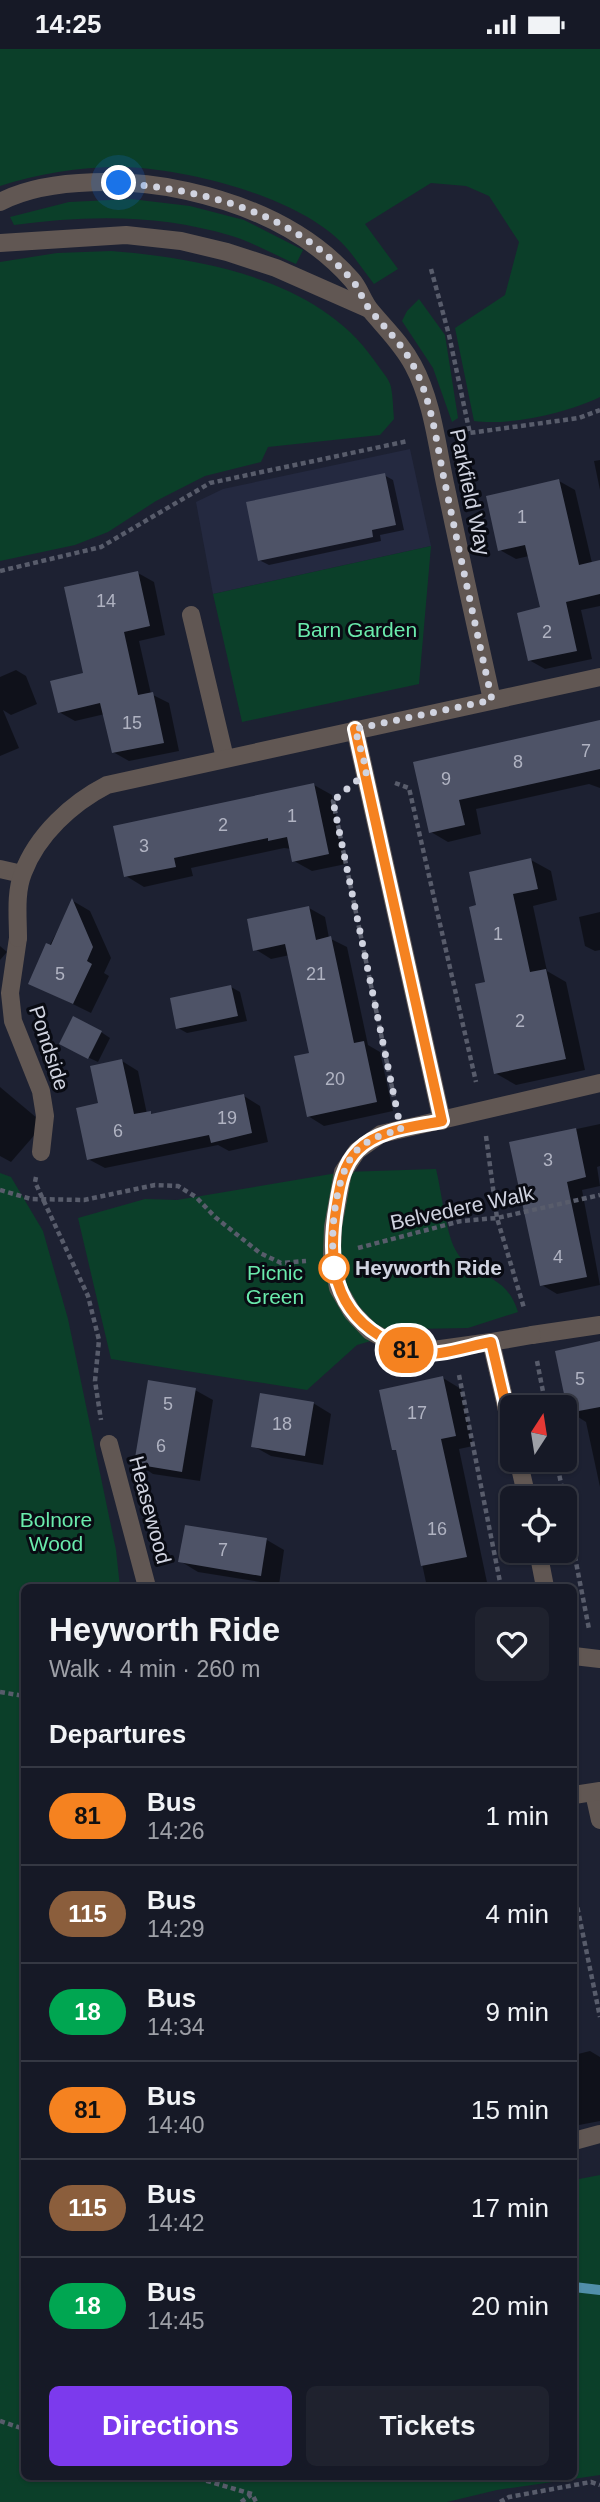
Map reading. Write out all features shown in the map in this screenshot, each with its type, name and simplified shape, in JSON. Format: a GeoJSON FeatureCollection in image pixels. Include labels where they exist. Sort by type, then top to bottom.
{"type":"FeatureCollection","features":[{"type":"Feature","properties":{"kind":"street","name":"Parkfield Way"},"geometry":{"type":"LineString","coordinates":[[0,202],[38,190],[119,183],[169,187],[217,198],[275,219],[324,253],[354,281],[369,309],[396,338],[414,367],[432,419],[492,700]]}},
{"type":"Feature","properties":{"kind":"street","name":"Parkfield Way"},"geometry":{"type":"LineString","coordinates":[[0,243],[126,235],[181,241],[276,268],[369,309]]}},
{"type":"Feature","properties":{"kind":"street"},"geometry":{"type":"LineString","coordinates":[[191,615],[225,758]]}},
{"type":"Feature","properties":{"kind":"street"},"geometry":{"type":"LineString","coordinates":[[442,1121],[367,772],[355,729],[600,677]]}},
{"type":"Feature","properties":{"kind":"street","name":"Pondside"},"geometry":{"type":"LineString","coordinates":[[41,1152],[45,1117],[41,1091],[25,1054],[12,1011],[10,993],[18,938],[18,901],[22,874],[60,818],[85,796],[134,777],[355,729]]}},
{"type":"Feature","properties":{"kind":"street"},"geometry":{"type":"LineString","coordinates":[[0,869],[22,874]]}},
{"type":"Feature","properties":{"kind":"street"},"geometry":{"type":"LineString","coordinates":[[600,1083],[382,1134],[357,1151],[343,1172],[331,1254],[338,1288],[352,1312],[370,1331],[412,1353],[600,1325]]}},
{"type":"Feature","properties":{"kind":"street"},"geometry":{"type":"LineString","coordinates":[[491,1342],[503,1395]]}},
{"type":"Feature","properties":{"kind":"street","name":"Heasewood"},"geometry":{"type":"LineString","coordinates":[[109,1444],[146,1584]]}},
{"type":"Feature","properties":{"kind":"street"},"geometry":{"type":"LineString","coordinates":[[540,1563],[544,1584]]}},
{"type":"Feature","properties":{"kind":"street"},"geometry":{"type":"LineString","coordinates":[[577,1656],[598,1659]]}},
{"type":"Feature","properties":{"kind":"street"},"geometry":{"type":"LineString","coordinates":[[577,1795],[597,1792],[600,1820]]}},
{"type":"Feature","properties":{"kind":"street"},"geometry":{"type":"LineString","coordinates":[[577,2140],[600,2134]]}},
{"type":"Feature","properties":{"kind":"path"},"geometry":{"type":"LineString","coordinates":[[431,269],[449,335],[470,434]]}},
{"type":"Feature","properties":{"kind":"path"},"geometry":{"type":"LineString","coordinates":[[450,435],[579,418],[600,409]]}},
{"type":"Feature","properties":{"kind":"path"},"geometry":{"type":"LineString","coordinates":[[0,572],[101,547],[210,483],[419,440]]}},
{"type":"Feature","properties":{"kind":"path"},"geometry":{"type":"LineString","coordinates":[[401,1130],[333,801],[367,772],[409,788],[483,1111],[497,1218],[532,1335],[544,1395]]}},
{"type":"Feature","properties":{"kind":"path","name":"Belvedere Walk"},"geometry":{"type":"LineString","coordinates":[[0,1190],[43,1199],[84,1201],[155,1185],[178,1187],[196,1197],[215,1217],[260,1253],[281,1263],[331,1254],[461,1221],[497,1218],[600,1195]]}},
{"type":"Feature","properties":{"kind":"path"},"geometry":{"type":"LineString","coordinates":[[43,1199],[88,1296],[99,1340],[95,1381],[102,1428],[109,1444]]}},
{"type":"Feature","properties":{"kind":"path"},"geometry":{"type":"LineString","coordinates":[[453,1348],[500,1584]]}},
{"type":"Feature","properties":{"kind":"path"},"geometry":{"type":"LineString","coordinates":[[577,1562],[598,1659]]}},
{"type":"Feature","properties":{"kind":"path"},"geometry":{"type":"LineString","coordinates":[[0,1692],[21,1696]]}},
{"type":"Feature","properties":{"kind":"path"},"geometry":{"type":"LineString","coordinates":[[577,1906],[600,2017]]}},
{"type":"Feature","properties":{"kind":"path"},"geometry":{"type":"LineString","coordinates":[[0,2421],[21,2427]]}},
{"type":"Feature","properties":{"kind":"path"},"geometry":{"type":"LineString","coordinates":[[204,2480],[252,2494],[256,2502]]}},
{"type":"Feature","properties":{"kind":"path"},"geometry":{"type":"LineString","coordinates":[[500,2502],[509,2497],[591,2481],[600,2485]]}},
{"type":"Feature","properties":{"kind":"path"},"geometry":{"type":"LineString","coordinates":[[241,2502],[252,2494]]}},
{"type":"Feature","properties":{"kind":"shaded area"},"geometry":{"type":"Polygon","coordinates":[[[410,449],[431,546],[213,594],[196,502],[223,489],[410,449]]]}},
{"type":"Feature","properties":{"kind":"green space"},"geometry":{"type":"Polygon","coordinates":[[[0,49],[600,49],[600,397],[538,417],[504,422],[474,421],[455,328],[505,295],[519,242],[489,196],[466,186],[431,183],[365,224],[398,269],[374,284],[341,242],[321,226],[270,199],[210,180],[152,169],[111,167],[62,171],[0,186],[0,49]]]}},
{"type":"Feature","properties":{"kind":"green space"},"geometry":{"type":"Polygon","coordinates":[[[131,199],[190,206],[244,220],[303,250],[296,264],[232,236],[178,224],[97,218],[14,225],[10,217],[69,202],[131,199]]]}},
{"type":"Feature","properties":{"kind":"green space"},"geometry":{"type":"Polygon","coordinates":[[[111,251],[146,254],[220,267],[291,292],[322,310],[351,333],[386,377],[391,387],[394,419],[380,435],[268,447],[261,462],[205,476],[156,501],[108,532],[75,545],[0,561],[0,262],[57,253],[111,251]]]}},
{"type":"Feature","properties":{"kind":"green space"},"geometry":{"type":"Polygon","coordinates":[[[419,299],[445,335],[458,418],[452,422],[433,368],[402,321],[407,311],[419,299]]]}},
{"type":"Feature","properties":{"kind":"green space","name":"Barn Garden"},"geometry":{"type":"Polygon","coordinates":[[[431,546],[419,684],[242,722],[213,594],[431,546]]]}},
{"type":"Feature","properties":{"kind":"green space","name":"Picnic Green"},"geometry":{"type":"Polygon","coordinates":[[[436,1169],[446,1221],[455,1249],[470,1266],[505,1289],[518,1312],[468,1328],[412,1329],[357,1345],[307,1390],[111,1359],[78,1218],[145,1199],[177,1200],[343,1172],[436,1169]]]}},
{"type":"Feature","properties":{"kind":"green space","name":"Bolnore Wood"},"geometry":{"type":"Polygon","coordinates":[[[0,1173],[11,1177],[43,1231],[68,1319],[116,1550],[120,1584],[21,1584],[21,2480],[566,2480],[497,2490],[447,2502],[0,2502],[0,1173]]]}},
{"type":"Feature","properties":{"kind":"green space","name":"Bolnore Wood"},"geometry":{"type":"Polygon","coordinates":[[[600,2175],[600,2475],[577,2478],[577,2179],[600,2175]]]}},
{"type":"Feature","properties":{"kind":"building"},"geometry":{"type":"Polygon","coordinates":[[[385,473],[396,525],[372,530],[373,537],[258,561],[246,502],[385,473]]]}},
{"type":"Feature","properties":{"kind":"building"},"geometry":{"type":"Polygon","coordinates":[[[559,479],[579,565],[600,560],[600,594],[566,602],[577,651],[528,661],[517,613],[540,607],[525,545],[498,551],[486,496],[559,479]]]}},
{"type":"Feature","properties":{"kind":"building"},"geometry":{"type":"Polygon","coordinates":[[[138,571],[150,626],[124,632],[138,695],[153,692],[164,743],[112,753],[100,703],[58,713],[50,681],[83,673],[64,587],[138,571]]]}},
{"type":"Feature","properties":{"kind":"building"},"geometry":{"type":"Polygon","coordinates":[[[600,720],[600,769],[459,800],[465,825],[429,833],[413,762],[600,720]]]}},
{"type":"Feature","properties":{"kind":"building"},"geometry":{"type":"Polygon","coordinates":[[[314,783],[329,854],[292,862],[287,837],[268,841],[268,838],[174,858],[176,867],[124,877],[113,826],[314,783]]]}},
{"type":"Feature","properties":{"kind":"building"},"geometry":{"type":"Polygon","coordinates":[[[531,858],[538,889],[513,894],[530,972],[546,969],[566,1059],[494,1074],[475,984],[485,982],[469,907],[476,905],[469,872],[531,858]]]}},
{"type":"Feature","properties":{"kind":"building"},"geometry":{"type":"Polygon","coordinates":[[[72,898],[93,947],[87,961],[92,964],[73,1004],[28,984],[46,943],[51,945],[72,898]]]}},
{"type":"Feature","properties":{"kind":"building"},"geometry":{"type":"Polygon","coordinates":[[[309,906],[316,940],[331,936],[354,1043],[364,1041],[377,1102],[307,1117],[294,1056],[309,1053],[285,944],[253,951],[247,919],[309,906]]]}},
{"type":"Feature","properties":{"kind":"building"},"geometry":{"type":"Polygon","coordinates":[[[231,985],[238,1016],[176,1029],[170,998],[231,985]]]}},
{"type":"Feature","properties":{"kind":"building"},"geometry":{"type":"Polygon","coordinates":[[[73,1016],[102,1031],[88,1059],[59,1044],[73,1016]]]}},
{"type":"Feature","properties":{"kind":"building"},"geometry":{"type":"Polygon","coordinates":[[[122,1059],[134,1114],[151,1111],[151,1114],[244,1094],[252,1133],[211,1143],[209,1135],[87,1160],[76,1108],[98,1103],[90,1066],[122,1059]]]}},
{"type":"Feature","properties":{"kind":"building"},"geometry":{"type":"Polygon","coordinates":[[[576,1128],[586,1177],[567,1182],[587,1277],[540,1286],[509,1142],[576,1128]]]}},
{"type":"Feature","properties":{"kind":"building"},"geometry":{"type":"Polygon","coordinates":[[[600,1341],[600,1407],[578,1411],[578,1395],[564,1395],[555,1351],[600,1341]]]}},
{"type":"Feature","properties":{"kind":"building"},"geometry":{"type":"Polygon","coordinates":[[[443,1376],[456,1436],[441,1439],[467,1557],[421,1566],[396,1450],[392,1450],[379,1390],[443,1376]]]}},
{"type":"Feature","properties":{"kind":"building"},"geometry":{"type":"Polygon","coordinates":[[[148,1380],[196,1388],[182,1472],[134,1464],[148,1380]]]}},
{"type":"Feature","properties":{"kind":"building"},"geometry":{"type":"Polygon","coordinates":[[[260,1393],[314,1402],[305,1456],[251,1447],[260,1393]]]}},
{"type":"Feature","properties":{"kind":"building"},"geometry":{"type":"Polygon","coordinates":[[[185,1525],[267,1538],[261,1576],[178,1562],[185,1525]]]}},
{"type":"Feature","properties":{"kind":"waterway"},"geometry":{"type":"LineString","coordinates":[[577,2287],[600,2290]]}},
{"type":"Feature","properties":{"kind":"bus line","name":"81"},"geometry":{"type":"LineString","coordinates":[[355,729],[367,772],[442,1121],[382,1134],[357,1151],[343,1172],[331,1254],[338,1288],[352,1312],[370,1331],[412,1353],[436,1352],[491,1342],[503,1395]]}},
{"type":"Feature","properties":{"kind":"place","name":"Heyworth Ride"},"geometry":{"type":"Point","coordinates":[334,1268]}},
{"type":"Feature","properties":{"kind":"route"},"geometry":{"type":"LineString","coordinates":[[119,183],[169,187],[217,198],[275,219],[324,253],[354,281],[369,309],[396,338],[414,367],[432,419],[492,700],[355,729],[367,772],[333,801],[401,1130],[382,1134],[357,1151],[343,1172],[333,1227],[331,1254],[335,1271],[334,1268]]}}]}
